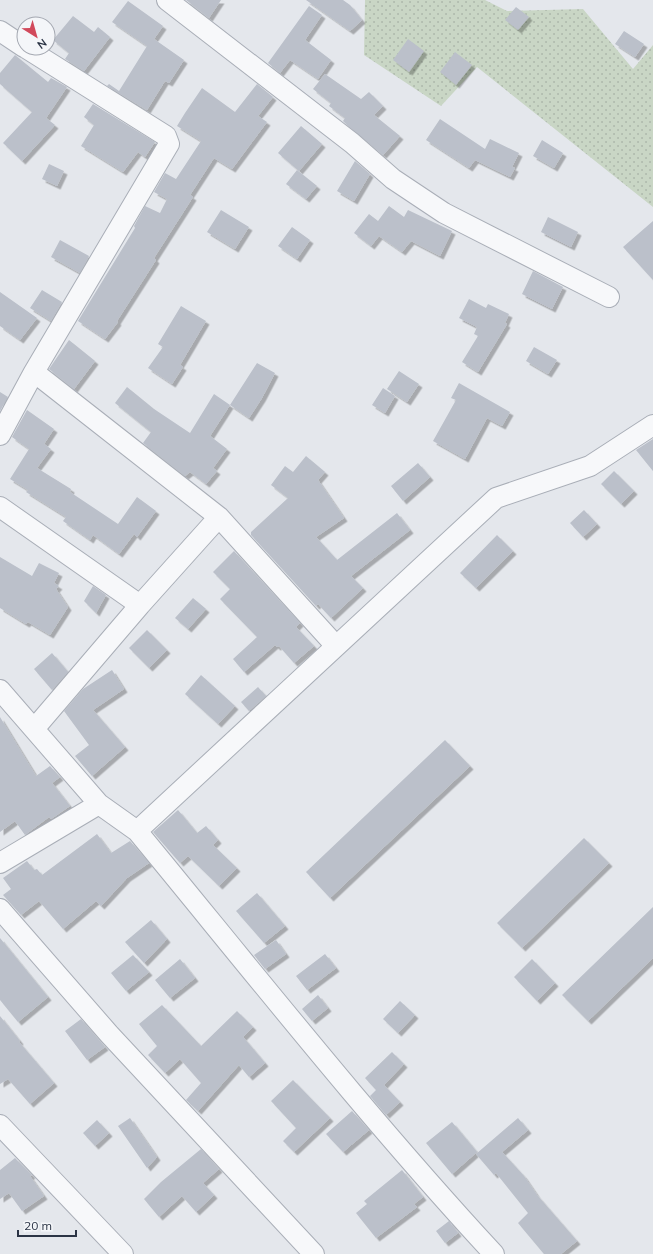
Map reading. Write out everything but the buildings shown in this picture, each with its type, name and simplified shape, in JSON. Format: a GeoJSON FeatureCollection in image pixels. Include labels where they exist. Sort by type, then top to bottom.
{"type":"FeatureCollection","features":[{"type":"Feature","properties":{"kind":"street"},"geometry":{"type":"LineString","coordinates":[[167,0],[352,143],[393,179],[420,198],[444,213],[610,297]]}},
{"type":"Feature","properties":{"kind":"street"},"geometry":{"type":"LineString","coordinates":[[0,32],[16,42]]}},
{"type":"Feature","properties":{"kind":"street"},"geometry":{"type":"LineString","coordinates":[[0,435],[34,372],[169,144],[166,136],[39,56]]}},
{"type":"Feature","properties":{"kind":"street"},"geometry":{"type":"LineString","coordinates":[[34,372],[219,517],[336,646]]}},
{"type":"Feature","properties":{"kind":"street"},"geometry":{"type":"LineString","coordinates":[[137,831],[496,498],[590,466],[653,425]]}},
{"type":"Feature","properties":{"kind":"street"},"geometry":{"type":"LineString","coordinates":[[0,508],[140,605]]}},
{"type":"Feature","properties":{"kind":"street"},"geometry":{"type":"LineString","coordinates":[[34,729],[140,605],[219,517]]}},
{"type":"Feature","properties":{"kind":"street"},"geometry":{"type":"LineString","coordinates":[[0,690],[99,804],[137,831],[363,1104],[445,1201],[494,1254]]}},
{"type":"Feature","properties":{"kind":"street"},"geometry":{"type":"LineString","coordinates":[[0,863],[99,804]]}},
{"type":"Feature","properties":{"kind":"street"},"geometry":{"type":"LineString","coordinates":[[0,909],[109,1034],[314,1254]]}},
{"type":"Feature","properties":{"kind":"street"},"geometry":{"type":"LineString","coordinates":[[0,1126],[123,1254]]}},
{"type":"Feature","properties":{"kind":"green space"},"geometry":{"type":"Polygon","coordinates":[[[365,0],[485,0],[507,11],[583,9],[633,69],[653,45],[653,207],[477,67],[441,106],[364,55],[365,0]]]}}]}
